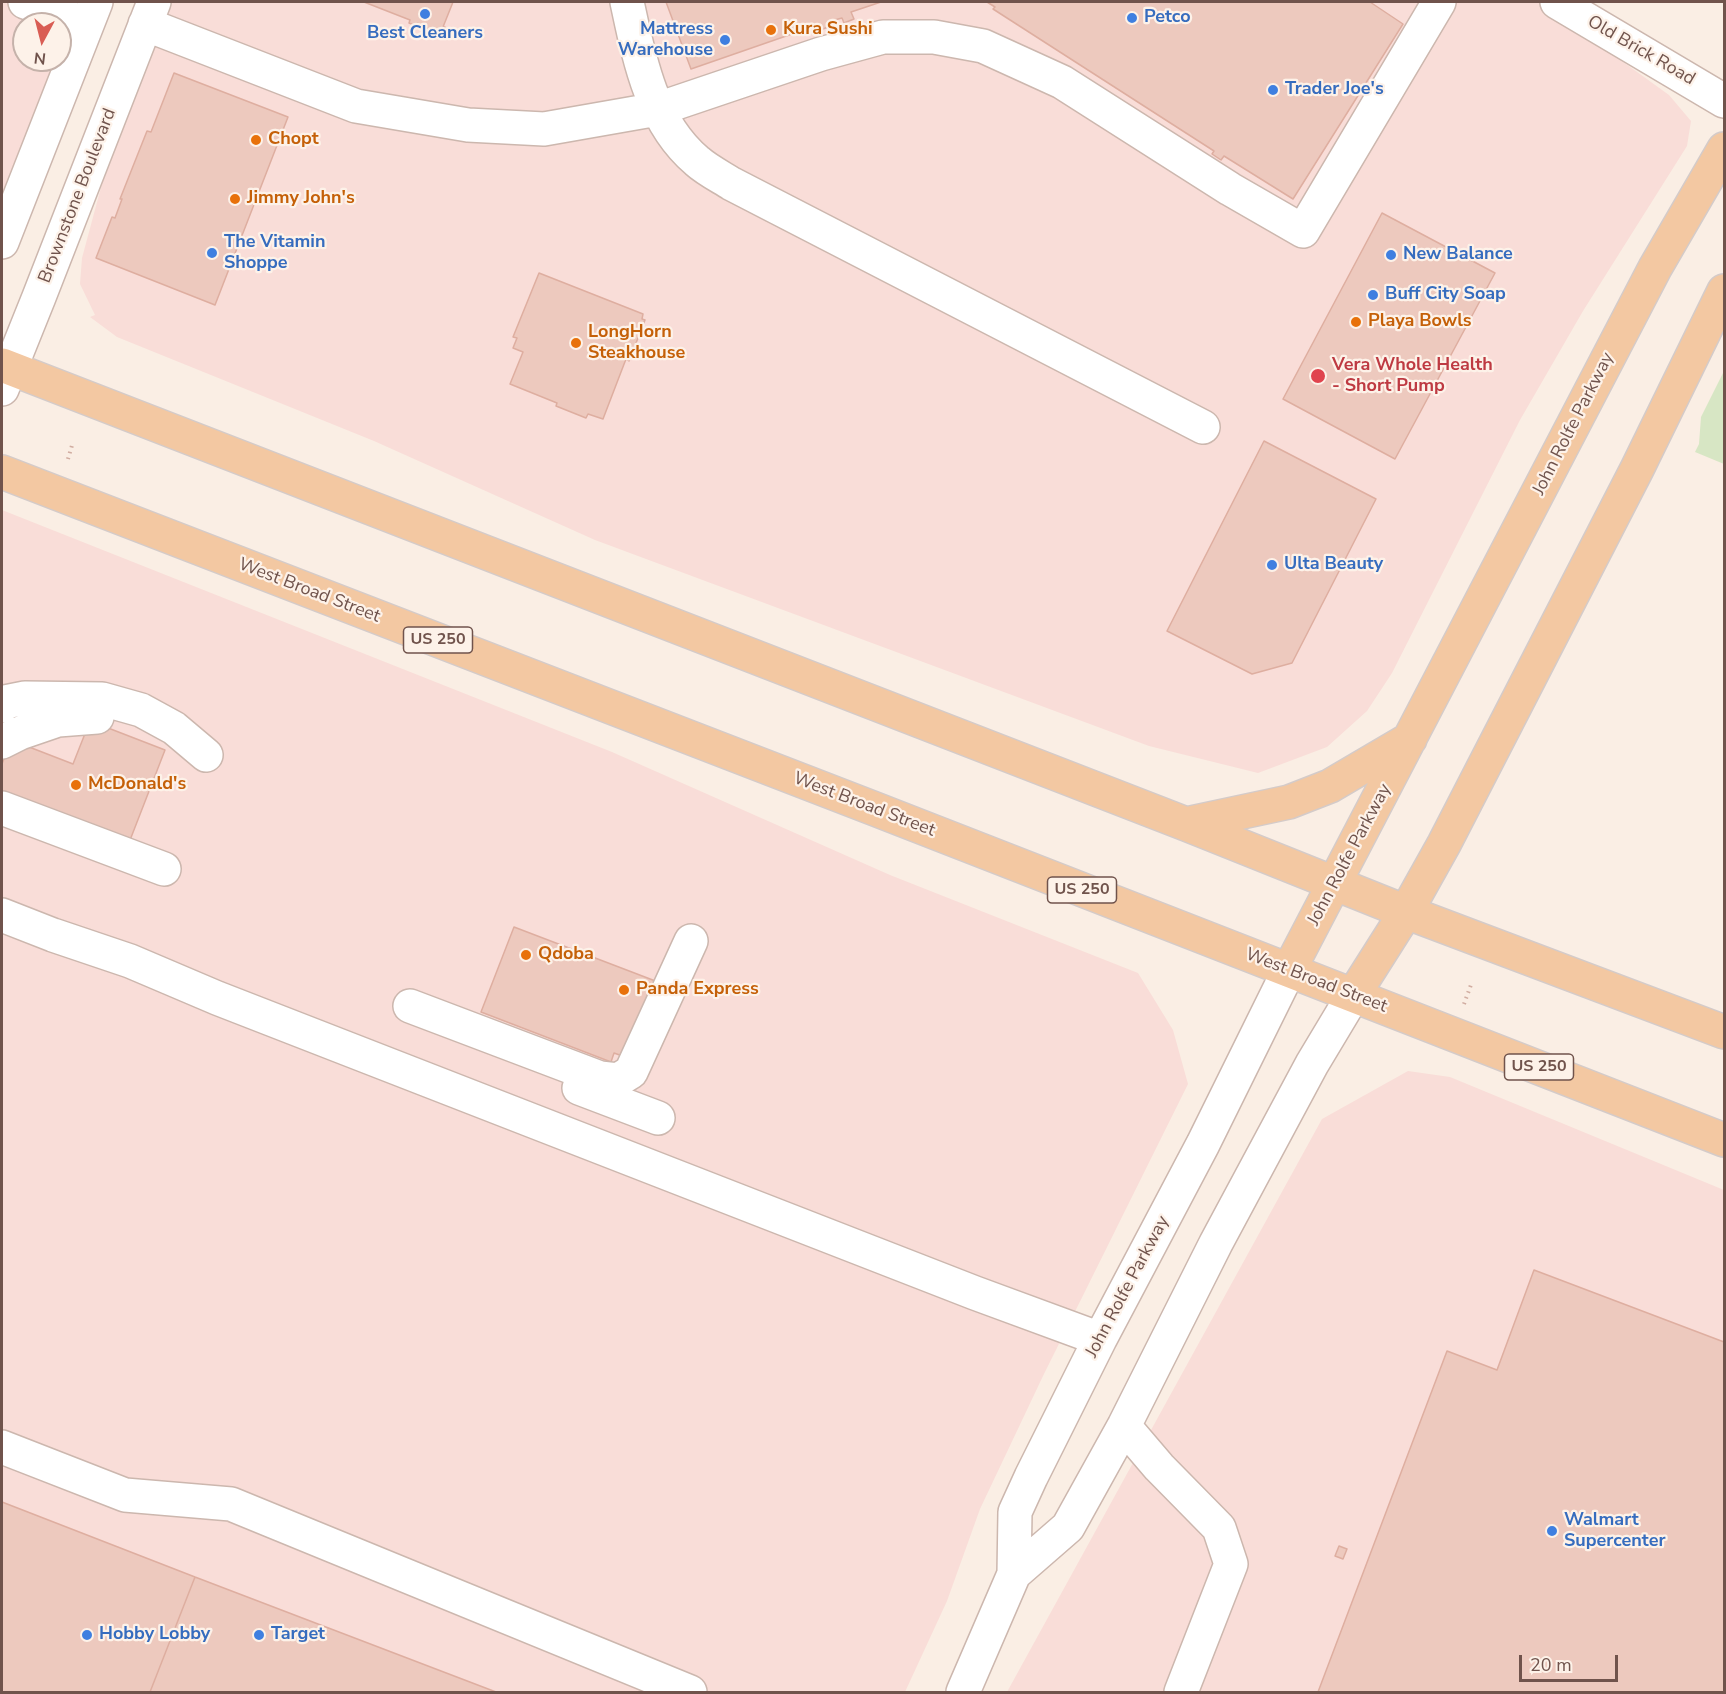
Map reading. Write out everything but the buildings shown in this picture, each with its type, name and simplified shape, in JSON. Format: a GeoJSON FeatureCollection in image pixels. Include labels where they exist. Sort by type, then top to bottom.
{"type":"FeatureCollection","features":[{"type":"Feature","properties":{"kind":"main road","name":"John Rolfe Parkway"},"geometry":{"type":"LineString","coordinates":[[1290,970],[1655,268],[1725,149]]}},
{"type":"Feature","properties":{"kind":"main road","name":"John Rolfe Parkway"},"geometry":{"type":"LineString","coordinates":[[1354,994],[1406,912],[1444,844],[1523,693],[1725,291]]}},
{"type":"Feature","properties":{"kind":"main road"},"geometry":{"type":"LineString","coordinates":[[4,374],[1186,824],[1335,885],[1725,1032]]}},
{"type":"Feature","properties":{"kind":"main road","name":"West Broad Street"},"geometry":{"type":"LineString","coordinates":[[2,472],[1354,994],[1725,1140]]}},
{"type":"Feature","properties":{"kind":"main road"},"geometry":{"type":"LineString","coordinates":[[1186,824],[1289,802],[1330,786],[1410,739]]}},
{"type":"Feature","properties":{"kind":"street"},"geometry":{"type":"LineString","coordinates":[[2,242],[92,13],[25,2]]}},
{"type":"Feature","properties":{"kind":"street"},"geometry":{"type":"LineString","coordinates":[[627,2],[643,66],[658,109],[673,136],[698,162],[732,184],[1203,427]]}},
{"type":"Feature","properties":{"kind":"street"},"geometry":{"type":"LineString","coordinates":[[149,13],[356,106],[468,125],[544,129],[658,109],[820,54],[883,37],[934,37],[983,46],[1062,82],[1230,189],[1304,231],[1439,2]]}},
{"type":"Feature","properties":{"kind":"street","name":"Old Brick Road"},"geometry":{"type":"LineString","coordinates":[[1557,2],[1725,101]]}},
{"type":"Feature","properties":{"kind":"street","name":"Brownstone Boulevard"},"geometry":{"type":"LineString","coordinates":[[4,374],[149,13]]}},
{"type":"Feature","properties":{"kind":"street"},"geometry":{"type":"LineString","coordinates":[[2,706],[5,702],[25,698],[102,699],[141,710],[174,728],[206,755],[108,716],[58,720],[2,742]]}},
{"type":"Feature","properties":{"kind":"street"},"geometry":{"type":"LineString","coordinates":[[2,808],[164,869]]}},
{"type":"Feature","properties":{"kind":"street"},"geometry":{"type":"LineString","coordinates":[[2,915],[130,961],[227,1002],[975,1293],[1100,1339]]}},
{"type":"Feature","properties":{"kind":"street"},"geometry":{"type":"LineString","coordinates":[[658,1118],[407,1013],[600,1078],[618,1080],[631,1072],[691,941]]}},
{"type":"Feature","properties":{"kind":"street","name":"John Rolfe Parkway"},"geometry":{"type":"LineString","coordinates":[[963,1692],[1014,1574],[1015,1512],[1100,1339],[1203,1144],[1290,970]]}},
{"type":"Feature","properties":{"kind":"street","name":"John Rolfe Parkway"},"geometry":{"type":"LineString","coordinates":[[1014,1574],[1068,1527],[1124,1426],[1233,1211],[1312,1064],[1354,994]]}},
{"type":"Feature","properties":{"kind":"street"},"geometry":{"type":"LineString","coordinates":[[1124,1426],[1159,1467],[1219,1528],[1231,1564],[1181,1692]]}},
{"type":"Feature","properties":{"kind":"street"},"geometry":{"type":"LineString","coordinates":[[2,1447],[125,1495],[231,1504],[690,1692]]}},
{"type":"Feature","properties":{"kind":"path"},"geometry":{"type":"LineString","coordinates":[[68,459],[73,442]]}},
{"type":"Feature","properties":{"kind":"path"},"geometry":{"type":"LineString","coordinates":[[1464,1004],[1472,982]]}},
{"type":"Feature","properties":{"kind":"shaded area"},"geometry":{"type":"Polygon","coordinates":[[[2,2],[96,2],[72,63],[72,12],[12,12],[12,72],[69,72],[2,242],[2,2]]]}},
{"type":"Feature","properties":{"kind":"shaded area"},"geometry":{"type":"Polygon","coordinates":[[[154,2],[1540,2],[1669,95],[1691,121],[1687,146],[1583,311],[1520,420],[1392,673],[1367,711],[1327,747],[1258,773],[1149,746],[595,540],[374,441],[117,337],[90,317],[95,315],[80,284],[82,258],[145,24],[154,2]]]}},
{"type":"Feature","properties":{"kind":"shaded area"},"geometry":{"type":"Polygon","coordinates":[[[2,510],[612,752],[890,875],[1138,973],[1173,1030],[1188,1084],[1043,1376],[980,1509],[947,1601],[905,1692],[2,1692],[2,510]]]}},
{"type":"Feature","properties":{"kind":"shaded area"},"geometry":{"type":"Polygon","coordinates":[[[1408,1071],[1450,1077],[1724,1190],[1724,1692],[1007,1692],[1322,1119],[1408,1071]]]}},
{"type":"Feature","properties":{"kind":"green space"},"geometry":{"type":"Polygon","coordinates":[[[1724,371],[1724,464],[1695,452],[1699,444],[1701,417],[1724,371]]]}},
{"type":"Feature","properties":{"kind":"place","name":"Best Cleaners"},"geometry":{"type":"Point","coordinates":[425,14]}},
{"type":"Feature","properties":{"kind":"place","name":"Petco"},"geometry":{"type":"Point","coordinates":[1132,18]}},
{"type":"Feature","properties":{"kind":"place","name":"Kura Sushi"},"geometry":{"type":"Point","coordinates":[771,30]}},
{"type":"Feature","properties":{"kind":"place","name":"Mattress Warehouse"},"geometry":{"type":"Point","coordinates":[725,40]}},
{"type":"Feature","properties":{"kind":"place","name":"Trader Joe's"},"geometry":{"type":"Point","coordinates":[1273,90]}},
{"type":"Feature","properties":{"kind":"place","name":"Chopt"},"geometry":{"type":"Point","coordinates":[256,140]}},
{"type":"Feature","properties":{"kind":"place","name":"Jimmy John's"},"geometry":{"type":"Point","coordinates":[235,199]}},
{"type":"Feature","properties":{"kind":"place","name":"The Vitamin Shoppe"},"geometry":{"type":"Point","coordinates":[212,253]}},
{"type":"Feature","properties":{"kind":"place","name":"New Balance"},"geometry":{"type":"Point","coordinates":[1391,255]}},
{"type":"Feature","properties":{"kind":"place","name":"Buff City Soap"},"geometry":{"type":"Point","coordinates":[1373,295]}},
{"type":"Feature","properties":{"kind":"place","name":"Playa Bowls"},"geometry":{"type":"Point","coordinates":[1356,322]}},
{"type":"Feature","properties":{"kind":"place","name":"LongHorn Steakhouse"},"geometry":{"type":"Point","coordinates":[576,343]}},
{"type":"Feature","properties":{"kind":"place","name":"Vera Whole Health - Short Pump"},"geometry":{"type":"Point","coordinates":[1318,376]}},
{"type":"Feature","properties":{"kind":"place","name":"Ulta Beauty"},"geometry":{"type":"Point","coordinates":[1272,565]}},
{"type":"Feature","properties":{"kind":"place","name":"McDonald's"},"geometry":{"type":"Point","coordinates":[76,785]}},
{"type":"Feature","properties":{"kind":"place","name":"Qdoba"},"geometry":{"type":"Point","coordinates":[526,955]}},
{"type":"Feature","properties":{"kind":"place","name":"Panda Express"},"geometry":{"type":"Point","coordinates":[624,990]}},
{"type":"Feature","properties":{"kind":"place","name":"Walmart Supercenter"},"geometry":{"type":"Point","coordinates":[1552,1531]}},
{"type":"Feature","properties":{"kind":"place","name":"Hobby Lobby"},"geometry":{"type":"Point","coordinates":[87,1635]}},
{"type":"Feature","properties":{"kind":"place","name":"Target"},"geometry":{"type":"Point","coordinates":[259,1635]}}]}
